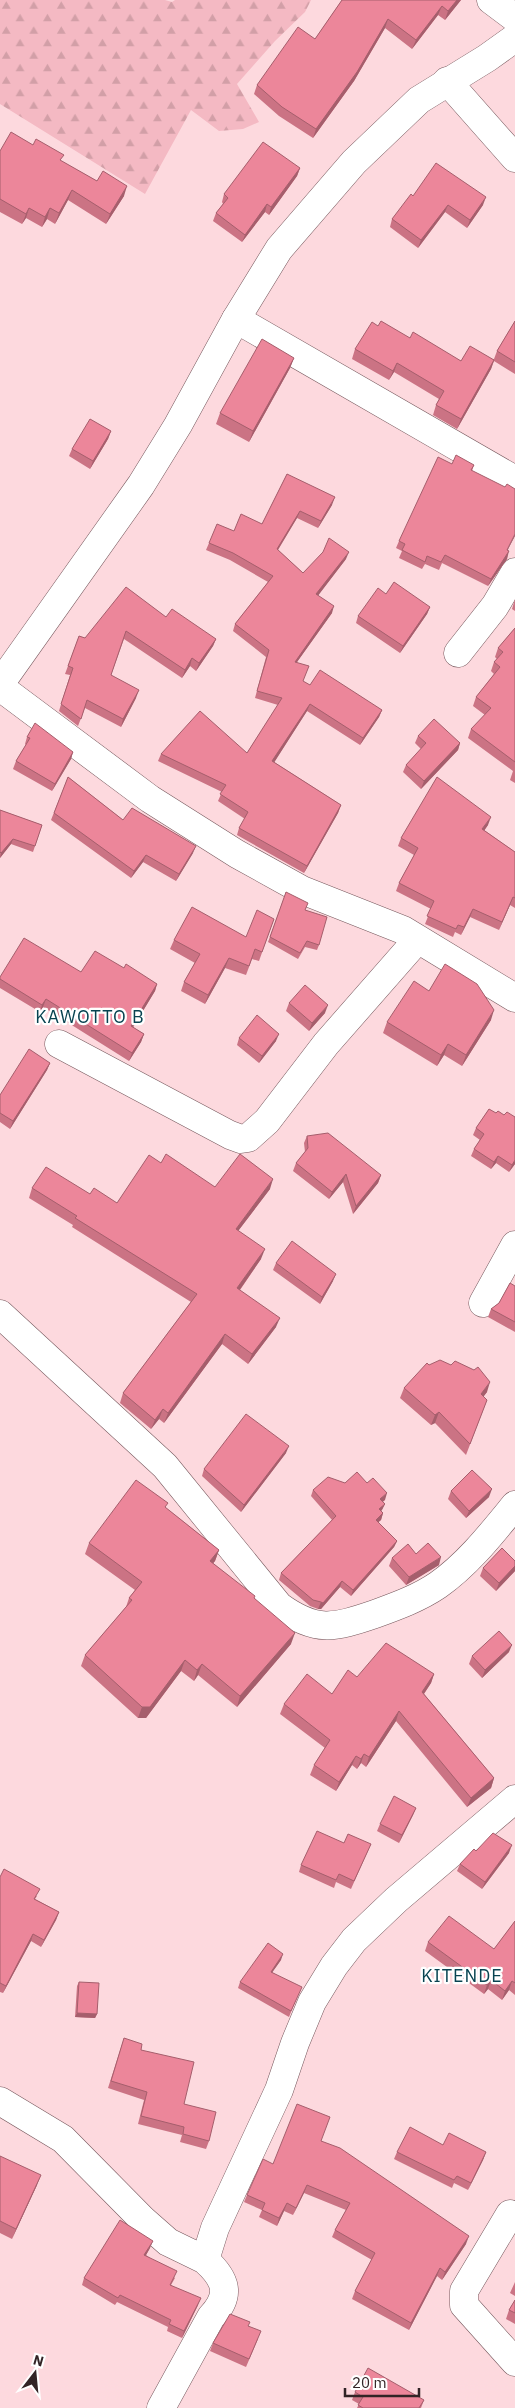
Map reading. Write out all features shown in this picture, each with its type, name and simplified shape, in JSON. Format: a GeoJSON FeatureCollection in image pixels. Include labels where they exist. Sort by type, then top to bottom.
{"type":"FeatureCollection","features":[{"type":"Feature","properties":{"kind":"street"},"geometry":{"type":"LineString","coordinates":[[491,0],[515,18]]}},
{"type":"Feature","properties":{"kind":"street"},"geometry":{"type":"LineString","coordinates":[[515,38],[487,58],[419,100],[354,162],[279,249],[236,319],[178,426],[141,485],[0,685],[150,799],[237,854],[302,890],[403,930],[515,998]]}},
{"type":"Feature","properties":{"kind":"street"},"geometry":{"type":"LineString","coordinates":[[447,82],[515,158]]}},
{"type":"Feature","properties":{"kind":"street"},"geometry":{"type":"LineString","coordinates":[[236,319],[515,480]]}},
{"type":"Feature","properties":{"kind":"street"},"geometry":{"type":"LineString","coordinates":[[458,654],[495,606],[515,572]]}},
{"type":"Feature","properties":{"kind":"street"},"geometry":{"type":"LineString","coordinates":[[59,1044],[230,1135],[241,1139],[248,1138],[267,1121],[326,1044],[418,939]]}},
{"type":"Feature","properties":{"kind":"street"},"geometry":{"type":"LineString","coordinates":[[483,1303],[515,1245]]}},
{"type":"Feature","properties":{"kind":"street"},"geometry":{"type":"LineString","coordinates":[[0,1314],[165,1466],[279,1606],[295,1618],[311,1625],[326,1627],[348,1624],[403,1604],[438,1585],[481,1546],[515,1505]]}},
{"type":"Feature","properties":{"kind":"street"},"geometry":{"type":"LineString","coordinates":[[205,2260],[215,2228],[279,2090],[295,2043],[312,2002],[334,1966],[354,1940],[396,1900],[515,1799]]}},
{"type":"Feature","properties":{"kind":"street"},"geometry":{"type":"LineString","coordinates":[[0,2101],[63,2139],[143,2220],[168,2242],[205,2260],[218,2272],[224,2284],[225,2296],[220,2308],[211,2317],[161,2408]]}},
{"type":"Feature","properties":{"kind":"street"},"geometry":{"type":"LineString","coordinates":[[510,2214],[464,2291],[463,2297],[464,2305],[515,2362]]}},
{"type":"Feature","properties":{"kind":"green space"},"geometry":{"type":"Polygon","coordinates":[[[0,0],[165,0],[172,2],[175,0],[311,0],[305,12],[275,41],[237,84],[259,122],[243,129],[219,131],[191,110],[145,194],[0,104],[0,0]]]}},
{"type":"Feature","properties":{"kind":"building"},"geometry":{"type":"Polygon","coordinates":[[[342,0],[457,0],[448,11],[442,6],[416,40],[388,19],[357,72],[316,129],[282,107],[257,85],[298,27],[315,39],[342,0]]]}},
{"type":"Feature","properties":{"kind":"building"},"geometry":{"type":"Polygon","coordinates":[[[11,132],[33,145],[36,139],[64,155],[60,160],[97,181],[103,171],[127,186],[110,214],[72,190],[59,213],[50,208],[45,217],[29,208],[26,214],[0,199],[0,151],[11,132]]]}},
{"type":"Feature","properties":{"kind":"building"},"geometry":{"type":"Polygon","coordinates":[[[263,142],[300,168],[271,207],[267,204],[245,235],[216,213],[228,198],[224,194],[263,142]]]}},
{"type":"Feature","properties":{"kind":"building"},"geometry":{"type":"Polygon","coordinates":[[[436,163],[486,197],[470,220],[448,205],[421,240],[392,219],[411,194],[413,196],[436,163]]]}},
{"type":"Feature","properties":{"kind":"building"},"geometry":{"type":"Polygon","coordinates":[[[381,321],[410,338],[413,332],[461,361],[470,346],[494,360],[461,419],[436,405],[444,391],[397,363],[393,371],[355,349],[372,322],[378,326],[381,321]]]}},
{"type":"Feature","properties":{"kind":"building"},"geometry":{"type":"Polygon","coordinates":[[[515,321],[515,362],[497,351],[515,321]]]}},
{"type":"Feature","properties":{"kind":"building"},"geometry":{"type":"Polygon","coordinates":[[[262,339],[294,358],[253,431],[220,413],[262,339]]]}},
{"type":"Feature","properties":{"kind":"building"},"geometry":{"type":"Polygon","coordinates":[[[90,419],[111,431],[93,461],[72,449],[90,419]]]}},
{"type":"Feature","properties":{"kind":"building"},"geometry":{"type":"Polygon","coordinates":[[[456,455],[474,465],[471,470],[505,487],[507,484],[515,489],[515,534],[507,550],[509,551],[491,579],[445,555],[441,562],[427,556],[425,562],[402,550],[405,544],[399,541],[438,457],[452,464],[456,455]]]}},
{"type":"Feature","properties":{"kind":"building"},"geometry":{"type":"Polygon","coordinates":[[[287,474],[335,497],[321,521],[300,511],[277,549],[303,573],[323,552],[329,538],[349,552],[316,594],[334,606],[295,662],[309,666],[303,681],[310,685],[320,670],[382,710],[363,738],[310,704],[272,761],[341,805],[307,866],[239,828],[248,812],[220,794],[226,785],[161,754],[200,711],[247,753],[282,698],[257,691],[269,650],[235,624],[273,576],[233,553],[209,543],[217,524],[234,531],[241,514],[262,524],[287,474]]]}},
{"type":"Feature","properties":{"kind":"building"},"geometry":{"type":"Polygon","coordinates":[[[394,582],[430,607],[403,646],[358,616],[378,588],[386,594],[394,582]]]}},
{"type":"Feature","properties":{"kind":"building"},"geometry":{"type":"Polygon","coordinates":[[[126,587],[166,617],[172,609],[216,639],[199,663],[192,658],[185,670],[126,631],[111,675],[139,690],[123,719],[87,700],[81,719],[61,704],[73,668],[68,666],[79,636],[85,638],[126,587]]]}},
{"type":"Feature","properties":{"kind":"building"},"geometry":{"type":"Polygon","coordinates":[[[515,628],[515,762],[471,729],[491,708],[476,697],[500,667],[494,662],[503,652],[498,648],[515,628]]]}},
{"type":"Feature","properties":{"kind":"building"},"geometry":{"type":"Polygon","coordinates":[[[434,719],[460,743],[424,781],[406,765],[426,743],[418,736],[434,719]]]}},
{"type":"Feature","properties":{"kind":"building"},"geometry":{"type":"Polygon","coordinates":[[[35,723],[73,752],[55,784],[16,761],[30,738],[27,737],[35,723]]]}},
{"type":"Feature","properties":{"kind":"building"},"geometry":{"type":"Polygon","coordinates":[[[68,777],[123,820],[132,808],[196,846],[179,874],[146,855],[134,871],[54,813],[68,777]]]}},
{"type":"Feature","properties":{"kind":"building"},"geometry":{"type":"Polygon","coordinates":[[[437,777],[491,817],[482,829],[515,852],[515,898],[513,897],[502,922],[473,909],[464,927],[458,925],[456,929],[427,916],[434,901],[399,883],[418,848],[401,838],[437,777]]]}},
{"type":"Feature","properties":{"kind":"building"},"geometry":{"type":"Polygon","coordinates":[[[0,810],[42,825],[35,846],[13,839],[0,852],[0,810]]]}},
{"type":"Feature","properties":{"kind":"building"},"geometry":{"type":"Polygon","coordinates":[[[286,892],[308,903],[305,910],[327,917],[319,945],[307,941],[300,953],[270,937],[286,892]]]}},
{"type":"Feature","properties":{"kind":"building"},"geometry":{"type":"Polygon","coordinates":[[[192,907],[246,937],[257,910],[274,919],[262,952],[255,949],[249,966],[229,958],[208,995],[184,982],[200,954],[174,940],[192,907]]]}},
{"type":"Feature","properties":{"kind":"building"},"geometry":{"type":"Polygon","coordinates":[[[24,938],[81,972],[95,951],[124,968],[126,964],[157,984],[131,1026],[144,1034],[132,1053],[46,999],[42,1005],[0,979],[24,938]]]}},
{"type":"Feature","properties":{"kind":"building"},"geometry":{"type":"Polygon","coordinates":[[[445,964],[477,984],[494,1010],[466,1055],[448,1044],[441,1055],[387,1022],[414,981],[429,991],[445,964]]]}},
{"type":"Feature","properties":{"kind":"building"},"geometry":{"type":"Polygon","coordinates":[[[305,985],[328,1005],[312,1023],[289,1003],[305,985]]]}},
{"type":"Feature","properties":{"kind":"building"},"geometry":{"type":"Polygon","coordinates":[[[257,1015],[279,1034],[262,1056],[239,1038],[257,1015]]]}},
{"type":"Feature","properties":{"kind":"building"},"geometry":{"type":"Polygon","coordinates":[[[29,1049],[50,1063],[13,1121],[0,1113],[0,1095],[29,1049]]]}},
{"type":"Feature","properties":{"kind":"building"},"geometry":{"type":"Polygon","coordinates":[[[489,1109],[504,1115],[507,1112],[515,1117],[515,1160],[512,1165],[498,1156],[494,1162],[474,1149],[484,1134],[476,1128],[489,1109]]]}},
{"type":"Feature","properties":{"kind":"building"},"geometry":{"type":"Polygon","coordinates":[[[328,1133],[381,1175],[356,1206],[346,1174],[332,1192],[296,1163],[308,1148],[307,1136],[328,1133]]]}},
{"type":"Feature","properties":{"kind":"building"},"geometry":{"type":"Polygon","coordinates":[[[166,1154],[215,1187],[240,1154],[273,1179],[236,1229],[265,1249],[237,1288],[280,1318],[252,1354],[225,1334],[168,1413],[163,1409],[155,1420],[123,1393],[197,1294],[75,1218],[77,1216],[32,1188],[46,1167],[90,1194],[94,1188],[117,1203],[149,1155],[161,1163],[166,1154]]]}},
{"type":"Feature","properties":{"kind":"building"},"geometry":{"type":"Polygon","coordinates":[[[292,1241],[336,1274],[322,1297],[276,1263],[292,1241]]]}},
{"type":"Feature","properties":{"kind":"building"},"geometry":{"type":"Polygon","coordinates":[[[510,1283],[515,1286],[515,1322],[491,1309],[499,1303],[510,1283]]]}},
{"type":"Feature","properties":{"kind":"building"},"geometry":{"type":"Polygon","coordinates":[[[440,1360],[451,1365],[455,1361],[474,1370],[478,1367],[490,1382],[481,1394],[487,1400],[470,1444],[439,1412],[435,1415],[404,1388],[427,1363],[429,1365],[440,1360]]]}},
{"type":"Feature","properties":{"kind":"building"},"geometry":{"type":"Polygon","coordinates":[[[246,1414],[289,1446],[244,1505],[204,1469],[246,1414]]]}},
{"type":"Feature","properties":{"kind":"building"},"geometry":{"type":"Polygon","coordinates":[[[472,1470],[492,1489],[469,1511],[451,1491],[472,1470]]]}},
{"type":"Feature","properties":{"kind":"building"},"geometry":{"type":"Polygon","coordinates":[[[357,1472],[367,1483],[373,1478],[387,1493],[380,1499],[385,1504],[379,1509],[383,1513],[376,1520],[397,1541],[353,1590],[342,1581],[323,1603],[313,1600],[281,1573],[336,1516],[313,1490],[328,1477],[345,1483],[357,1472]]]}},
{"type":"Feature","properties":{"kind":"building"},"geometry":{"type":"Polygon","coordinates":[[[136,1480],[168,1503],[165,1507],[219,1550],[210,1561],[255,1596],[254,1598],[295,1633],[240,1696],[202,1664],[197,1670],[185,1660],[150,1707],[142,1707],[85,1655],[132,1600],[129,1598],[142,1582],[89,1543],[136,1480]]]}},
{"type":"Feature","properties":{"kind":"building"},"geometry":{"type":"Polygon","coordinates":[[[428,1543],[441,1557],[409,1577],[392,1558],[408,1544],[416,1554],[428,1543]]]}},
{"type":"Feature","properties":{"kind":"building"},"geometry":{"type":"Polygon","coordinates":[[[502,1548],[515,1561],[515,1566],[499,1583],[483,1568],[502,1548]]]}},
{"type":"Feature","properties":{"kind":"building"},"geometry":{"type":"Polygon","coordinates":[[[499,1631],[512,1645],[485,1670],[472,1656],[499,1631]]]}},
{"type":"Feature","properties":{"kind":"building"},"geometry":{"type":"Polygon","coordinates":[[[386,1643],[434,1674],[422,1692],[494,1778],[471,1798],[399,1711],[369,1757],[364,1754],[361,1759],[356,1756],[339,1782],[314,1765],[330,1740],[284,1704],[307,1674],[332,1694],[348,1670],[357,1677],[386,1643]]]}},
{"type":"Feature","properties":{"kind":"building"},"geometry":{"type":"Polygon","coordinates":[[[394,1796],[416,1808],[402,1835],[380,1824],[394,1796]]]}},
{"type":"Feature","properties":{"kind":"building"},"geometry":{"type":"Polygon","coordinates":[[[317,1831],[344,1843],[348,1834],[371,1844],[354,1881],[339,1874],[336,1880],[301,1865],[317,1831]]]}},
{"type":"Feature","properties":{"kind":"building"},"geometry":{"type":"Polygon","coordinates":[[[493,1833],[512,1845],[485,1882],[460,1864],[493,1833]]]}},
{"type":"Feature","properties":{"kind":"building"},"geometry":{"type":"Polygon","coordinates":[[[4,1869],[40,1889],[34,1899],[59,1912],[44,1940],[33,1934],[6,1986],[0,1983],[0,1877],[4,1869]]]}},
{"type":"Feature","properties":{"kind":"building"},"geometry":{"type":"Polygon","coordinates":[[[449,1916],[494,1949],[515,1921],[515,1983],[512,1981],[505,1991],[491,1980],[487,1985],[428,1942],[449,1916]]]}},
{"type":"Feature","properties":{"kind":"building"},"geometry":{"type":"Polygon","coordinates":[[[268,1943],[283,1954],[271,1972],[302,1987],[291,2011],[240,1982],[268,1943]]]}},
{"type":"Feature","properties":{"kind":"building"},"geometry":{"type":"Polygon","coordinates":[[[79,1982],[99,1983],[97,2014],[77,2013],[79,1982]]]}},
{"type":"Feature","properties":{"kind":"building"},"geometry":{"type":"Polygon","coordinates":[[[124,2038],[142,2044],[141,2050],[194,2062],[184,2104],[216,2112],[209,2141],[183,2134],[184,2127],[141,2116],[147,2092],[111,2081],[124,2038]]]}},
{"type":"Feature","properties":{"kind":"building"},"geometry":{"type":"Polygon","coordinates":[[[297,2104],[330,2117],[321,2141],[340,2148],[469,2236],[445,2272],[440,2268],[411,2323],[355,2291],[375,2253],[335,2230],[350,2203],[307,2185],[296,2208],[287,2203],[279,2218],[262,2210],[265,2203],[247,2195],[263,2159],[273,2164],[297,2104]]]}},
{"type":"Feature","properties":{"kind":"building"},"geometry":{"type":"Polygon","coordinates":[[[410,2127],[443,2145],[449,2133],[486,2152],[471,2183],[457,2176],[454,2180],[397,2152],[410,2127]]]}},
{"type":"Feature","properties":{"kind":"building"},"geometry":{"type":"Polygon","coordinates":[[[0,2156],[41,2175],[16,2229],[0,2221],[0,2156]]]}},
{"type":"Feature","properties":{"kind":"building"},"geometry":{"type":"Polygon","coordinates":[[[120,2220],[153,2241],[144,2255],[177,2271],[170,2285],[201,2298],[184,2331],[169,2324],[171,2320],[120,2295],[118,2298],[84,2278],[120,2220]]]}},
{"type":"Feature","properties":{"kind":"building"},"geometry":{"type":"Polygon","coordinates":[[[515,2300],[515,2313],[509,2310],[515,2300]]]}},
{"type":"Feature","properties":{"kind":"building"},"geometry":{"type":"Polygon","coordinates":[[[230,2314],[250,2322],[248,2326],[261,2331],[249,2359],[213,2343],[230,2314]]]}},
{"type":"Feature","properties":{"kind":"building"},"geometry":{"type":"Polygon","coordinates":[[[368,2368],[424,2400],[419,2408],[363,2408],[358,2405],[363,2397],[355,2392],[368,2368]]]}},
{"type":"Feature","properties":{"kind":"district","name":"KAWOTTO B"},"geometry":{"type":"Point","coordinates":[90,1016]}},
{"type":"Feature","properties":{"kind":"district","name":"KITENDE"},"geometry":{"type":"Point","coordinates":[462,1975]}}]}
